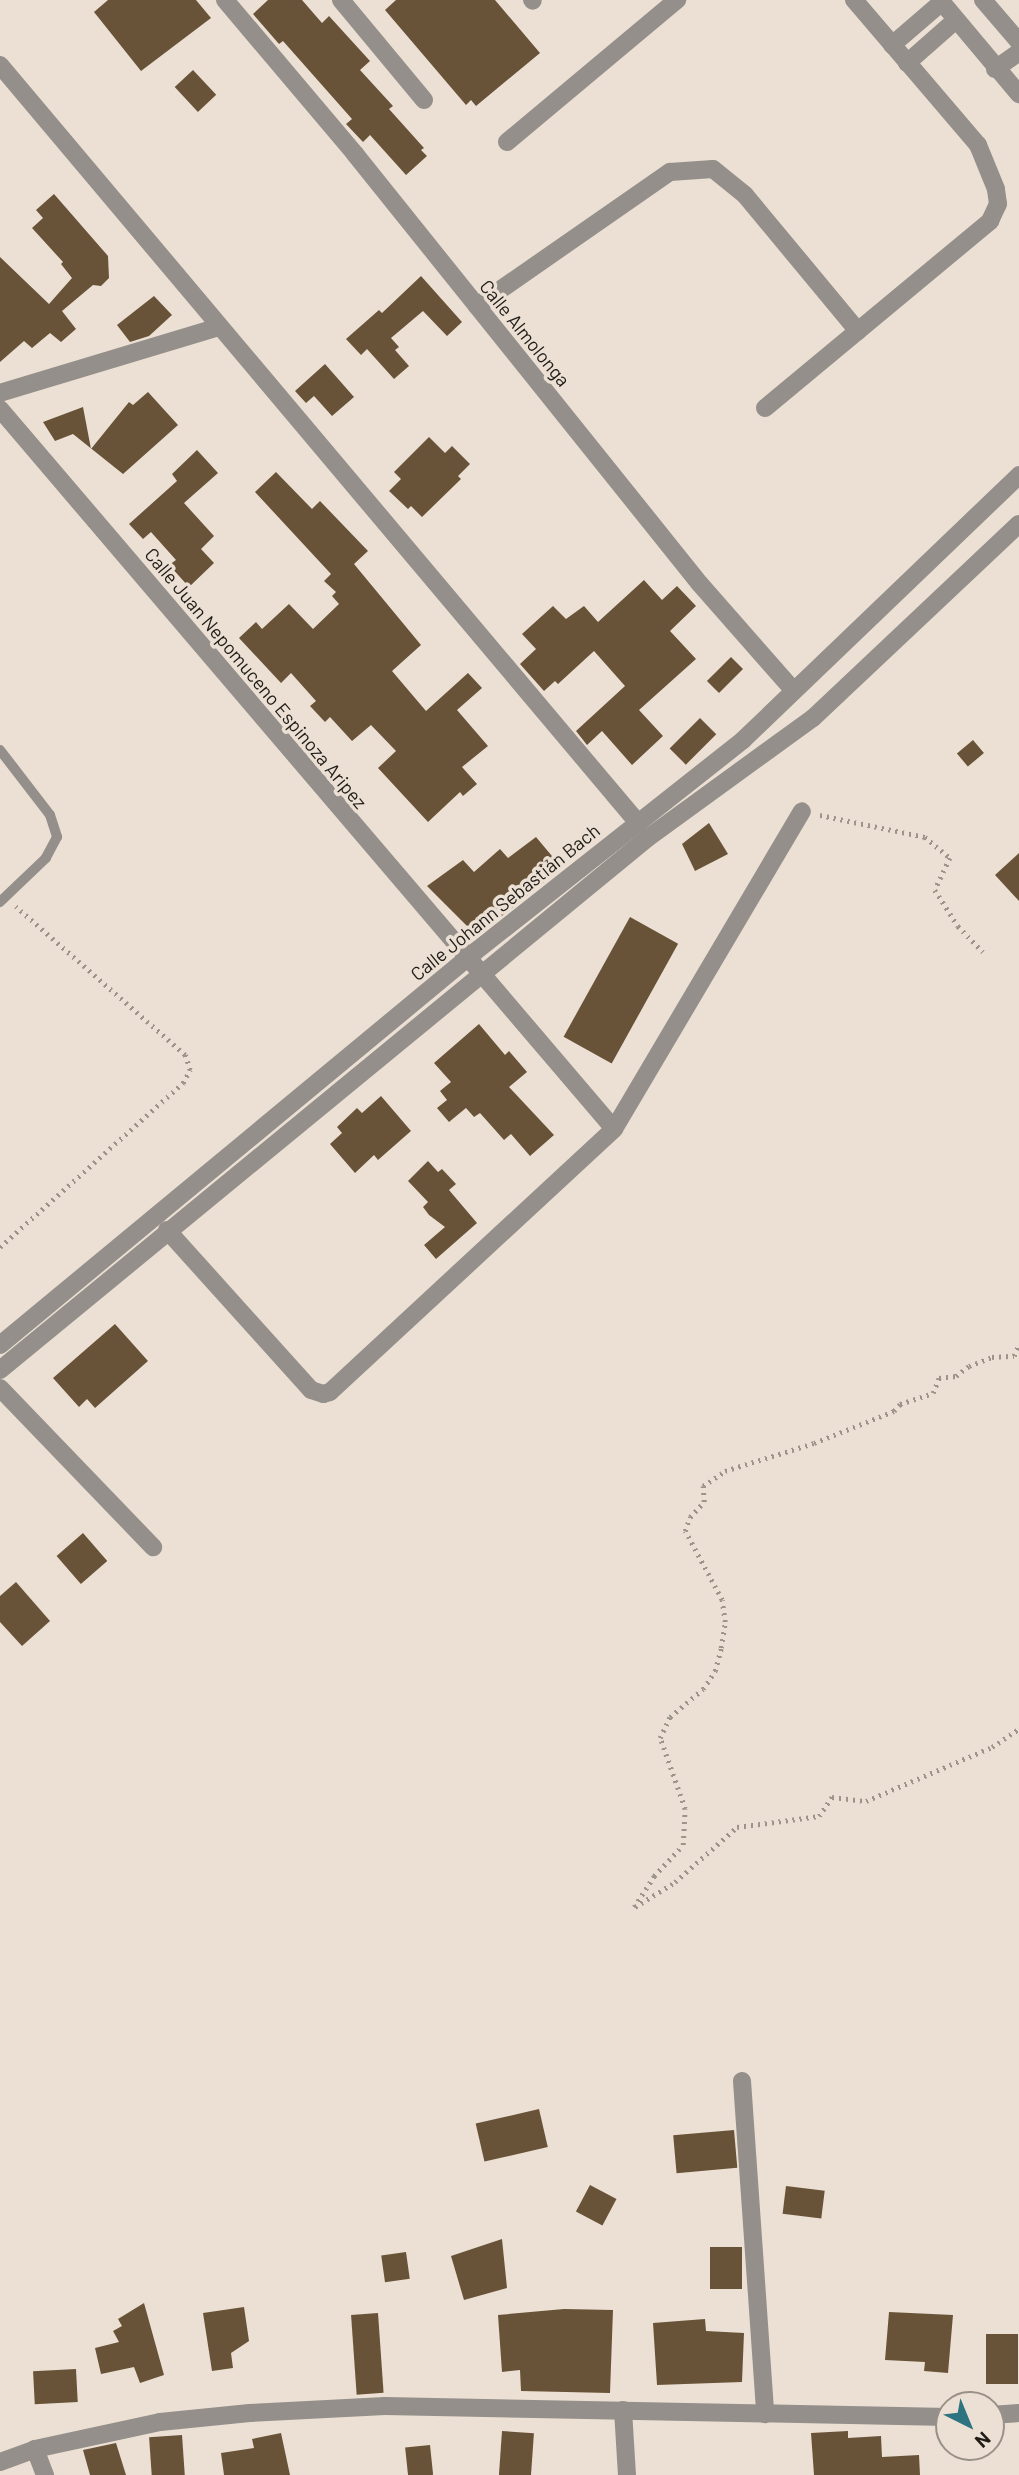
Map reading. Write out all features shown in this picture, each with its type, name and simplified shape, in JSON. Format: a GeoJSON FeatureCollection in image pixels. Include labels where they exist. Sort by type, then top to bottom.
{"type":"FeatureCollection","features":[{"type":"Feature","properties":{"kind":"street","name":"Calle Almolonga"},"geometry":{"type":"LineString","coordinates":[[225,0],[355,154],[701,584],[794,691]]}},
{"type":"Feature","properties":{"kind":"street"},"geometry":{"type":"LineString","coordinates":[[341,0],[424,100]]}},
{"type":"Feature","properties":{"kind":"street"},"geometry":{"type":"LineString","coordinates":[[507,142],[677,0]]}},
{"type":"Feature","properties":{"kind":"street"},"geometry":{"type":"LineString","coordinates":[[765,408],[990,221],[998,204],[996,189],[978,145],[854,0]]}},
{"type":"Feature","properties":{"kind":"street"},"geometry":{"type":"LineString","coordinates":[[984,0],[1019,42]]}},
{"type":"Feature","properties":{"kind":"street"},"geometry":{"type":"LineString","coordinates":[[892,45],[941,1],[995,69],[1019,94]]}},
{"type":"Feature","properties":{"kind":"street"},"geometry":{"type":"LineString","coordinates":[[907,63],[956,20]]}},
{"type":"Feature","properties":{"kind":"street"},"geometry":{"type":"LineString","coordinates":[[995,69],[1019,52]]}},
{"type":"Feature","properties":{"kind":"street"},"geometry":{"type":"LineString","coordinates":[[0,65],[638,823]]}},
{"type":"Feature","properties":{"kind":"street"},"geometry":{"type":"LineString","coordinates":[[477,306],[670,172],[713,169],[745,195],[858,331]]}},
{"type":"Feature","properties":{"kind":"street"},"geometry":{"type":"LineString","coordinates":[[0,393],[219,327]]}},
{"type":"Feature","properties":{"kind":"street","name":"Calle Juan Nepomuceno Espinoza Aripez"},"geometry":{"type":"LineString","coordinates":[[0,409],[614,1129]]}},
{"type":"Feature","properties":{"kind":"street","name":"Calle Johann Sebastián Bach"},"geometry":{"type":"LineString","coordinates":[[0,1345],[467,959],[743,740],[1019,475]]}},
{"type":"Feature","properties":{"kind":"street"},"geometry":{"type":"LineString","coordinates":[[0,1370],[167,1230],[649,837],[813,718],[1019,524]]}},
{"type":"Feature","properties":{"kind":"street"},"geometry":{"type":"LineString","coordinates":[[167,1230],[311,1390],[323,1394],[338,1385],[614,1129],[802,811]]}},
{"type":"Feature","properties":{"kind":"street"},"geometry":{"type":"LineString","coordinates":[[0,1388],[153,1547]]}},
{"type":"Feature","properties":{"kind":"street"},"geometry":{"type":"LineString","coordinates":[[742,2081],[765,2414]]}},
{"type":"Feature","properties":{"kind":"street"},"geometry":{"type":"LineString","coordinates":[[0,2462],[35,2449],[149,2424],[250,2413],[385,2406],[935,2417]]}},
{"type":"Feature","properties":{"kind":"street"},"geometry":{"type":"LineString","coordinates":[[624,2410],[627,2475]]}},
{"type":"Feature","properties":{"kind":"street"},"geometry":{"type":"LineString","coordinates":[[35,2449],[45,2475]]}},
{"type":"Feature","properties":{"kind":"lane"},"geometry":{"type":"LineString","coordinates":[[0,750],[50,815],[57,837],[46,858],[3,900]]}},
{"type":"Feature","properties":{"kind":"path"},"geometry":{"type":"LineString","coordinates":[[802,811],[925,837],[950,858],[935,890],[958,926],[983,952]]}},
{"type":"Feature","properties":{"kind":"path"},"geometry":{"type":"LineString","coordinates":[[0,1247],[183,1083],[190,1070],[185,1055],[3,900]]}},
{"type":"Feature","properties":{"kind":"path"},"geometry":{"type":"LineString","coordinates":[[1019,1344],[1014,1356],[992,1357],[969,1366],[956,1376],[939,1378],[933,1393],[900,1405],[894,1411],[814,1443],[725,1471],[703,1486],[704,1503],[690,1517],[685,1531],[722,1600],[726,1622],[715,1671],[696,1697],[670,1717],[660,1738],[685,1809],[683,1845],[654,1876],[634,1907],[675,1882],[737,1827],[819,1816],[832,1797],[866,1801],[992,1747],[1019,1729]]}},
{"type":"Feature","properties":{"kind":"building"},"geometry":{"type":"Polygon","coordinates":[[[108,0],[196,0],[211,18],[141,71],[94,12],[108,0]]]}},
{"type":"Feature","properties":{"kind":"building"},"geometry":{"type":"Polygon","coordinates":[[[268,0],[302,0],[322,23],[329,16],[370,61],[360,70],[393,106],[389,109],[424,148],[421,150],[427,156],[406,175],[370,135],[363,142],[346,124],[352,119],[283,41],[279,44],[253,14],[268,0]]]}},
{"type":"Feature","properties":{"kind":"building"},"geometry":{"type":"Polygon","coordinates":[[[396,0],[495,0],[540,53],[476,106],[471,100],[466,105],[385,10],[396,0]]]}},
{"type":"Feature","properties":{"kind":"building"},"geometry":{"type":"Polygon","coordinates":[[[193,70],[216,95],[198,112],[175,87],[193,70]]]}},
{"type":"Feature","properties":{"kind":"building"},"geometry":{"type":"Polygon","coordinates":[[[54,194],[108,256],[109,278],[101,286],[93,285],[62,311],[76,329],[61,342],[50,333],[32,348],[24,341],[0,362],[0,257],[49,304],[72,278],[61,264],[63,262],[32,228],[43,218],[36,210],[54,194]]]}},
{"type":"Feature","properties":{"kind":"building"},"geometry":{"type":"Polygon","coordinates":[[[421,276],[462,322],[447,336],[423,311],[391,338],[399,347],[395,350],[409,366],[394,379],[367,349],[361,355],[346,339],[379,310],[382,313],[421,276]]]}},
{"type":"Feature","properties":{"kind":"building"},"geometry":{"type":"Polygon","coordinates":[[[154,296],[172,315],[149,336],[130,342],[117,325],[154,296]]]}},
{"type":"Feature","properties":{"kind":"building"},"geometry":{"type":"Polygon","coordinates":[[[325,364],[354,397],[332,416],[314,396],[306,403],[295,391],[325,364]]]}},
{"type":"Feature","properties":{"kind":"building"},"geometry":{"type":"Polygon","coordinates":[[[148,392],[178,425],[123,474],[91,449],[129,402],[133,405],[148,392]]]}},
{"type":"Feature","properties":{"kind":"building"},"geometry":{"type":"Polygon","coordinates":[[[83,407],[91,448],[73,434],[55,441],[43,422],[83,407]]]}},
{"type":"Feature","properties":{"kind":"building"},"geometry":{"type":"Polygon","coordinates":[[[429,437],[445,453],[452,446],[470,464],[458,476],[461,479],[422,517],[411,506],[408,509],[389,491],[401,479],[394,472],[429,437]]]}},
{"type":"Feature","properties":{"kind":"building"},"geometry":{"type":"Polygon","coordinates":[[[197,450],[218,473],[184,503],[214,536],[201,549],[214,563],[189,587],[169,565],[176,560],[151,532],[143,539],[129,524],[177,481],[172,474],[197,450]]]}},
{"type":"Feature","properties":{"kind":"building"},"geometry":{"type":"Polygon","coordinates":[[[276,472],[312,509],[320,501],[368,551],[354,564],[421,645],[392,671],[426,711],[468,673],[482,688],[457,710],[488,746],[462,767],[477,784],[463,796],[460,792],[428,822],[378,768],[396,751],[371,725],[352,741],[330,717],[325,722],[310,706],[316,701],[291,673],[281,683],[239,638],[256,622],[262,629],[289,604],[313,629],[339,604],[332,596],[336,592],[324,581],[331,574],[255,492],[276,472]]]}},
{"type":"Feature","properties":{"kind":"building"},"geometry":{"type":"Polygon","coordinates":[[[644,580],[662,600],[677,586],[696,606],[670,631],[696,659],[639,710],[663,736],[632,765],[602,731],[587,745],[576,731],[625,686],[594,651],[558,684],[555,681],[544,691],[520,664],[536,649],[522,634],[553,606],[566,619],[584,606],[598,622],[644,580]]]}},
{"type":"Feature","properties":{"kind":"building"},"geometry":{"type":"Polygon","coordinates":[[[731,657],[743,669],[719,693],[707,681],[731,657]]]}},
{"type":"Feature","properties":{"kind":"building"},"geometry":{"type":"Polygon","coordinates":[[[700,718],[716,734],[686,765],[670,748],[700,718]]]}},
{"type":"Feature","properties":{"kind":"building"},"geometry":{"type":"Polygon","coordinates":[[[973,740],[984,753],[968,767],[957,753],[973,740]]]}},
{"type":"Feature","properties":{"kind":"building"},"geometry":{"type":"Polygon","coordinates":[[[709,823],[728,854],[695,871],[682,844],[709,823]]]}},
{"type":"Feature","properties":{"kind":"building"},"geometry":{"type":"Polygon","coordinates":[[[536,837],[562,868],[477,936],[427,886],[463,860],[474,872],[500,849],[508,858],[536,837]]]}},
{"type":"Feature","properties":{"kind":"building"},"geometry":{"type":"Polygon","coordinates":[[[1019,853],[1019,901],[995,875],[1019,853]]]}},
{"type":"Feature","properties":{"kind":"building"},"geometry":{"type":"Polygon","coordinates":[[[630,917],[678,944],[612,1063],[564,1037],[630,917]]]}},
{"type":"Feature","properties":{"kind":"building"},"geometry":{"type":"Polygon","coordinates":[[[479,1024],[505,1055],[509,1051],[527,1072],[509,1087],[554,1135],[530,1156],[511,1134],[504,1140],[480,1113],[474,1117],[466,1108],[449,1122],[437,1108],[447,1100],[440,1091],[451,1082],[434,1063],[479,1024]]]}},
{"type":"Feature","properties":{"kind":"building"},"geometry":{"type":"Polygon","coordinates":[[[381,1096],[411,1131],[378,1160],[374,1155],[355,1173],[330,1144],[342,1133],[337,1127],[357,1108],[362,1113],[381,1096]]]}},
{"type":"Feature","properties":{"kind":"building"},"geometry":{"type":"Polygon","coordinates":[[[428,1161],[438,1172],[442,1169],[456,1184],[449,1190],[477,1223],[436,1259],[424,1245],[445,1227],[429,1215],[423,1207],[428,1202],[408,1181],[428,1161]]]}},
{"type":"Feature","properties":{"kind":"building"},"geometry":{"type":"Polygon","coordinates":[[[115,1324],[148,1361],[95,1408],[87,1399],[79,1407],[53,1378],[115,1324]]]}},
{"type":"Feature","properties":{"kind":"building"},"geometry":{"type":"Polygon","coordinates":[[[83,1533],[107,1561],[81,1584],[57,1556],[83,1533]]]}},
{"type":"Feature","properties":{"kind":"building"},"geometry":{"type":"Polygon","coordinates":[[[16,1582],[50,1621],[22,1646],[0,1622],[0,1596],[16,1582]]]}},
{"type":"Feature","properties":{"kind":"building"},"geometry":{"type":"Polygon","coordinates":[[[539,2109],[548,2147],[484,2162],[476,2124],[539,2109]]]}},
{"type":"Feature","properties":{"kind":"building"},"geometry":{"type":"Polygon","coordinates":[[[734,2130],[737,2168],[677,2173],[673,2135],[734,2130]]]}},
{"type":"Feature","properties":{"kind":"building"},"geometry":{"type":"Polygon","coordinates":[[[590,2185],[616,2199],[602,2226],[576,2211],[590,2185]]]}},
{"type":"Feature","properties":{"kind":"building"},"geometry":{"type":"Polygon","coordinates":[[[786,2186],[825,2191],[821,2219],[783,2214],[786,2186]]]}},
{"type":"Feature","properties":{"kind":"building"},"geometry":{"type":"Polygon","coordinates":[[[502,2239],[507,2288],[464,2300],[451,2256],[502,2239]]]}},
{"type":"Feature","properties":{"kind":"building"},"geometry":{"type":"Polygon","coordinates":[[[710,2247],[742,2247],[742,2289],[710,2289],[710,2247]]]}},
{"type":"Feature","properties":{"kind":"building"},"geometry":{"type":"Polygon","coordinates":[[[406,2252],[410,2279],[385,2282],[381,2255],[406,2252]]]}},
{"type":"Feature","properties":{"kind":"building"},"geometry":{"type":"Polygon","coordinates":[[[144,2303],[164,2375],[140,2383],[134,2367],[101,2374],[95,2348],[119,2342],[113,2331],[122,2326],[118,2319],[144,2303]]]}},
{"type":"Feature","properties":{"kind":"building"},"geometry":{"type":"Polygon","coordinates":[[[244,2307],[249,2341],[231,2353],[233,2368],[212,2371],[203,2313],[244,2307]]]}},
{"type":"Feature","properties":{"kind":"building"},"geometry":{"type":"Polygon","coordinates":[[[564,2309],[613,2310],[610,2393],[521,2391],[520,2370],[502,2372],[498,2315],[564,2309]]]}},
{"type":"Feature","properties":{"kind":"building"},"geometry":{"type":"Polygon","coordinates":[[[889,2312],[953,2315],[948,2373],[924,2371],[925,2362],[885,2360],[889,2312]]]}},
{"type":"Feature","properties":{"kind":"building"},"geometry":{"type":"Polygon","coordinates":[[[378,2313],[384,2393],[357,2395],[351,2315],[378,2313]]]}},
{"type":"Feature","properties":{"kind":"building"},"geometry":{"type":"Polygon","coordinates":[[[705,2319],[706,2331],[744,2333],[742,2382],[657,2385],[653,2323],[705,2319]]]}},
{"type":"Feature","properties":{"kind":"building"},"geometry":{"type":"Polygon","coordinates":[[[986,2334],[1018,2334],[1018,2384],[986,2384],[986,2334]]]}},
{"type":"Feature","properties":{"kind":"building"},"geometry":{"type":"Polygon","coordinates":[[[76,2369],[78,2402],[35,2404],[33,2371],[76,2369]]]}},
{"type":"Feature","properties":{"kind":"building"},"geometry":{"type":"Polygon","coordinates":[[[502,2431],[534,2433],[531,2475],[499,2475],[502,2431]]]}},
{"type":"Feature","properties":{"kind":"building"},"geometry":{"type":"Polygon","coordinates":[[[848,2431],[848,2438],[881,2436],[882,2457],[919,2455],[920,2475],[814,2475],[811,2433],[848,2431]]]}},
{"type":"Feature","properties":{"kind":"building"},"geometry":{"type":"Polygon","coordinates":[[[281,2433],[290,2475],[224,2475],[221,2453],[254,2448],[252,2439],[281,2433]]]}},
{"type":"Feature","properties":{"kind":"building"},"geometry":{"type":"Polygon","coordinates":[[[182,2435],[185,2475],[152,2475],[149,2437],[182,2435]]]}},
{"type":"Feature","properties":{"kind":"building"},"geometry":{"type":"Polygon","coordinates":[[[116,2443],[126,2475],[90,2475],[83,2450],[116,2443]]]}},
{"type":"Feature","properties":{"kind":"building"},"geometry":{"type":"Polygon","coordinates":[[[430,2445],[433,2475],[408,2475],[405,2448],[430,2445]]]}}]}
